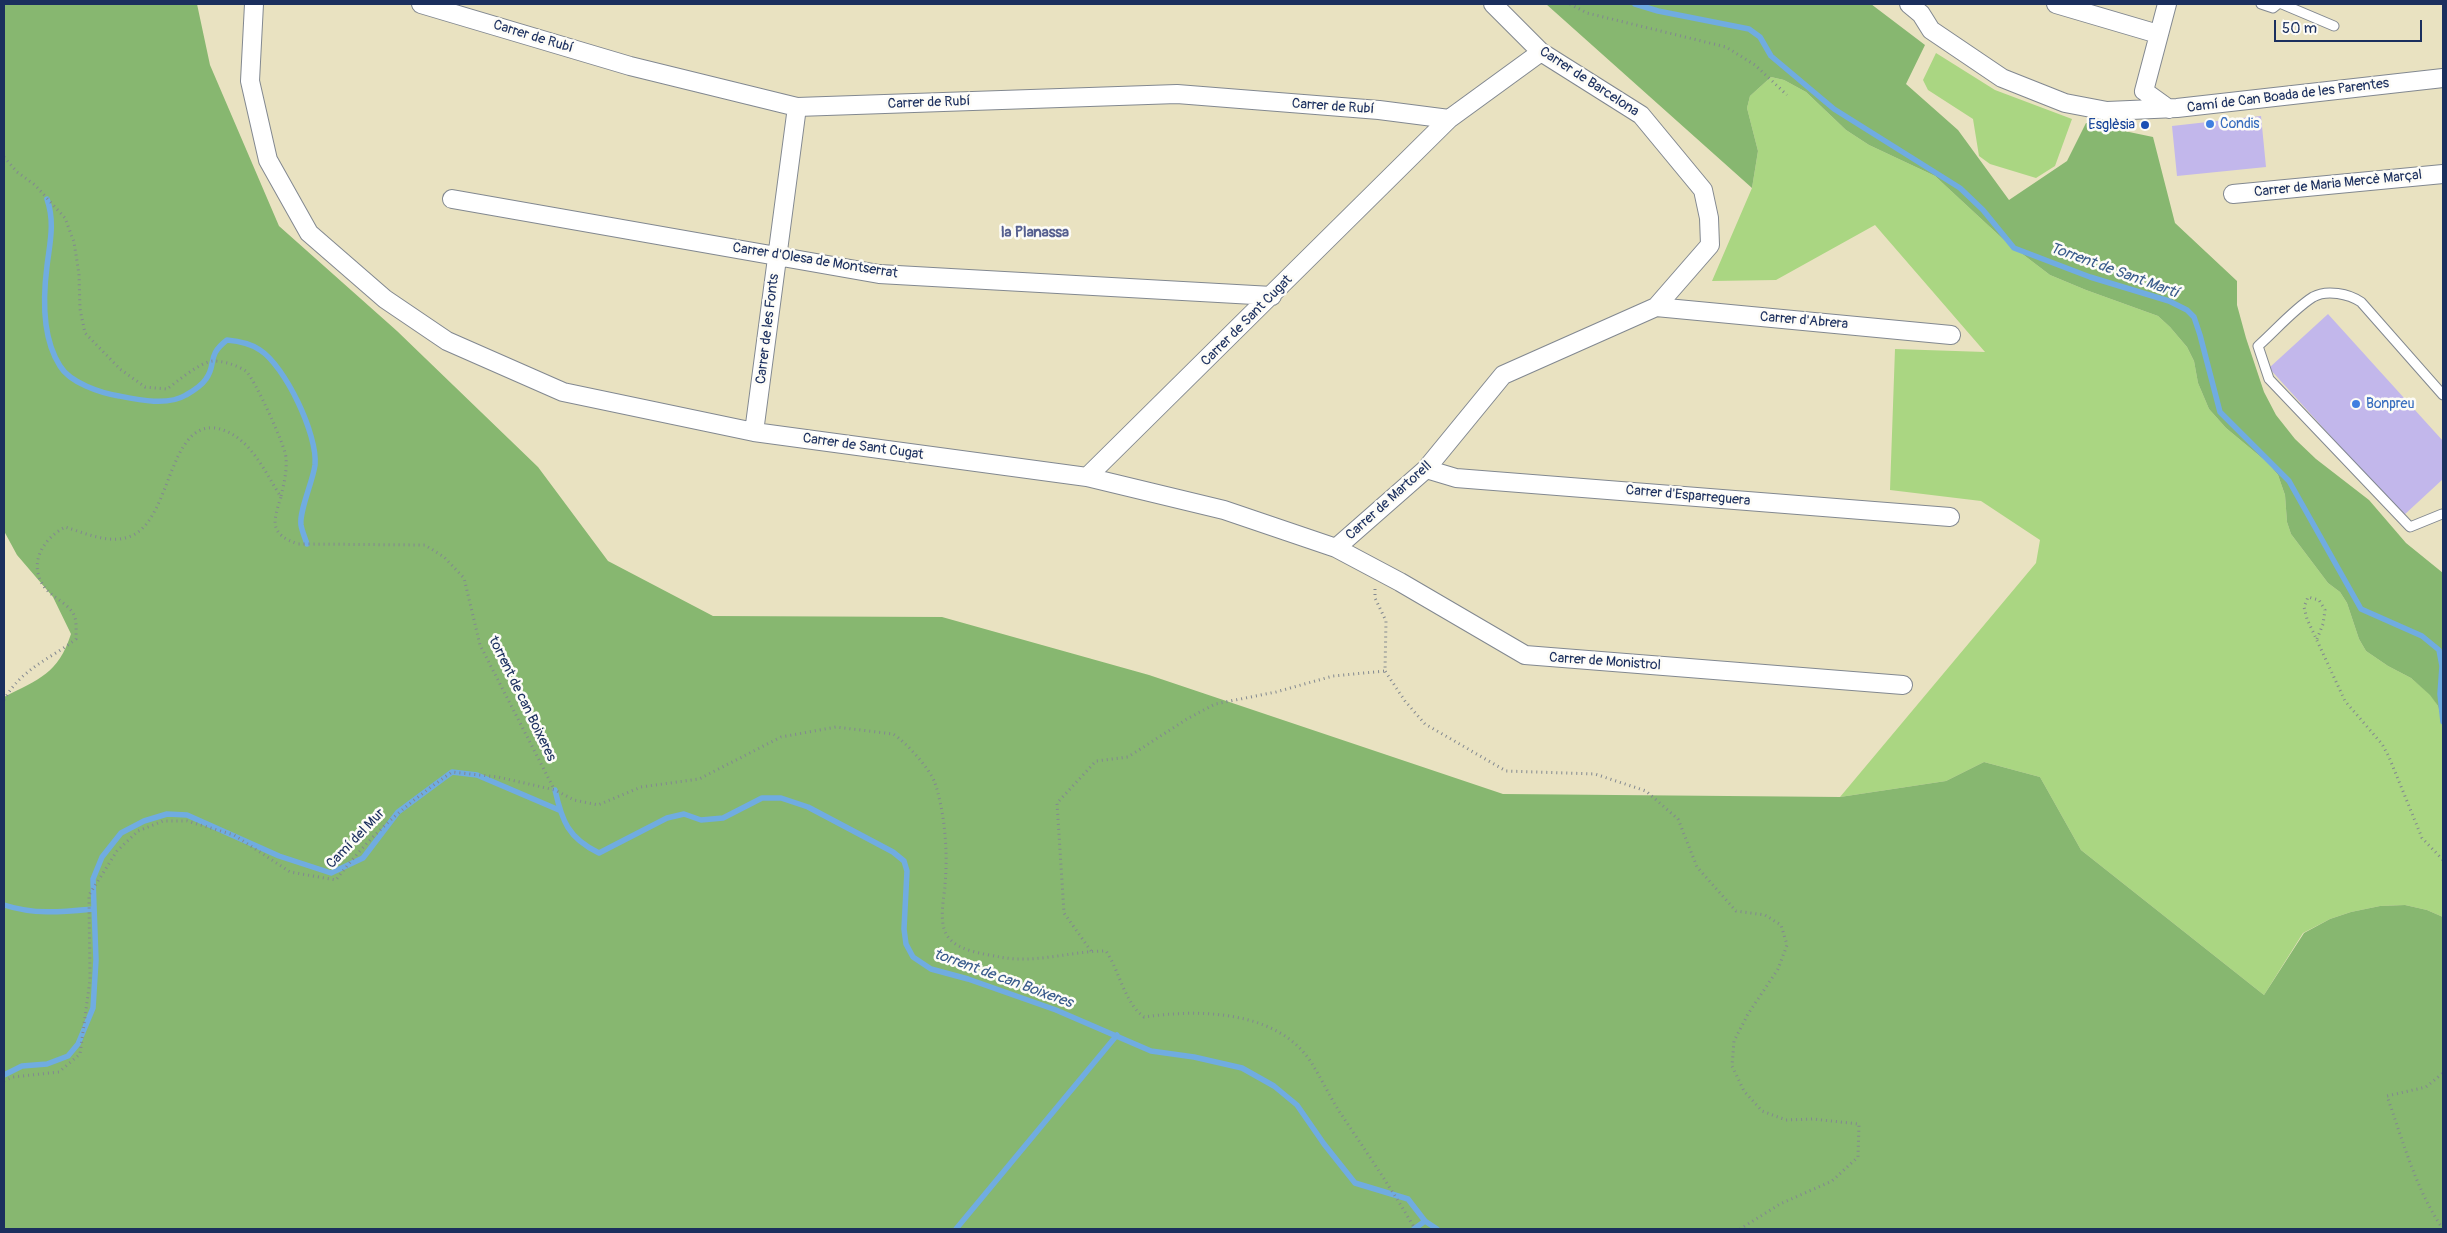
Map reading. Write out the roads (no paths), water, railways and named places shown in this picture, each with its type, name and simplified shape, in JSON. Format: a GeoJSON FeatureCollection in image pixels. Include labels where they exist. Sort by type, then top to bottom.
{"type":"FeatureCollection","features":[{"type":"Feature","properties":{"kind":"street","name":"Carrer de Sant Cugat"},"geometry":{"type":"LineString","coordinates":[[254,4],[250,80],[268,160],[309,233],[385,299],[447,341],[563,392],[754,432],[1087,478],[1449,119],[1541,52]]}},
{"type":"Feature","properties":{"kind":"street","name":"Carrer de Rubí"},"geometry":{"type":"LineString","coordinates":[[421,4],[630,66],[797,107],[1177,94],[1379,110],[1449,119]]}},
{"type":"Feature","properties":{"kind":"street","name":"Carrer de Barcelona"},"geometry":{"type":"LineString","coordinates":[[1493,4],[1541,52],[1641,115],[1703,190],[1709,218],[1710,245]]}},
{"type":"Feature","properties":{"kind":"street"},"geometry":{"type":"LineString","coordinates":[[2056,4],[2158,34]]}},
{"type":"Feature","properties":{"kind":"street"},"geometry":{"type":"LineString","coordinates":[[2133,111],[2144,91],[2167,4]]}},
{"type":"Feature","properties":{"kind":"street","name":"Camí de Can Boada de les Parentes"},"geometry":{"type":"LineString","coordinates":[[1917,7],[1931,30],[2002,78],[2065,103],[2107,111],[2169,109],[2443,78]]}},
{"type":"Feature","properties":{"kind":"street"},"geometry":{"type":"LineString","coordinates":[[2144,91],[2169,109]]}},
{"type":"Feature","properties":{"kind":"street","name":"Carrer de les Fonts"},"geometry":{"type":"LineString","coordinates":[[754,432],[797,107]]}},
{"type":"Feature","properties":{"kind":"street","name":"Carrer de Maria Mercè Marçal"},"geometry":{"type":"LineString","coordinates":[[2233,194],[2443,174]]}},
{"type":"Feature","properties":{"kind":"street","name":"Carrer d'Olesa de Montserrat"},"geometry":{"type":"LineString","coordinates":[[452,199],[777,254],[879,274],[1272,296]]}},
{"type":"Feature","properties":{"kind":"street","name":"Carrer de Martorell"},"geometry":{"type":"LineString","coordinates":[[1087,478],[1224,510],[1336,548],[1426,469],[1502,375],[1656,307],[1710,245]]}},
{"type":"Feature","properties":{"kind":"street","name":"Carrer d'Abrera"},"geometry":{"type":"LineString","coordinates":[[1656,307],[1952,335]]}},
{"type":"Feature","properties":{"kind":"street","name":"Carrer d'Esparreguera"},"geometry":{"type":"LineString","coordinates":[[1426,469],[1456,478],[1950,517]]}},
{"type":"Feature","properties":{"kind":"street","name":"Carrer de Monistrol"},"geometry":{"type":"LineString","coordinates":[[1336,548],[1524,655],[1902,685]]}},
{"type":"Feature","properties":{"kind":"lane"},"geometry":{"type":"LineString","coordinates":[[2261,4],[2273,8],[2278,4]]}},
{"type":"Feature","properties":{"kind":"lane"},"geometry":{"type":"LineString","coordinates":[[2282,4],[2334,26]]}},
{"type":"Feature","properties":{"kind":"lane"},"geometry":{"type":"LineString","coordinates":[[2443,395],[2361,302],[2353,296],[2335,293],[2314,296],[2258,346],[2268,379],[2410,527],[2443,513]]}},
{"type":"Feature","properties":{"kind":"waterway","name":"Torrent de Sant Martí"},"geometry":{"type":"LineString","coordinates":[[1635,4],[1658,11],[1749,29],[1760,37],[1771,56],[1834,109],[1960,188],[1983,210],[2014,248],[2090,277],[2169,301],[2187,310],[2194,317],[2200,335],[2220,412],[2289,481],[2361,609],[2422,636],[2439,650],[2442,666],[2440,694],[2443,722]]}},
{"type":"Feature","properties":{"kind":"waterway","name":"torrent de can Boixeres"},"geometry":{"type":"LineString","coordinates":[[47,199],[51,224],[45,291],[45,317],[50,343],[60,366],[78,382],[95,390],[135,399],[162,401],[186,395],[202,383],[209,374],[216,351],[227,340],[244,343],[260,350],[280,370],[298,402],[306,420],[315,452],[315,465],[301,519],[301,527],[307,544]]}},
{"type":"Feature","properties":{"kind":"waterway"},"geometry":{"type":"LineString","coordinates":[[4,1075],[22,1066],[47,1064],[68,1056],[78,1044],[93,1008],[96,960],[93,879],[102,857],[121,833],[144,821],[167,814],[187,815],[279,856],[331,873],[363,858],[398,812],[452,772],[477,775],[559,810]]}},
{"type":"Feature","properties":{"kind":"waterway","name":"torrent de can Boixeres"},"geometry":{"type":"LineString","coordinates":[[555,790],[560,811],[573,835],[599,853],[667,818],[684,814],[701,820],[723,818],[762,798],[781,798],[808,807],[893,852],[904,861],[907,871],[904,929],[906,944],[913,957],[931,969],[968,979],[1056,1010],[1151,1051],[1194,1057],[1242,1068],[1274,1086],[1297,1105],[1324,1144],[1355,1183],[1408,1199],[1425,1221],[1437,1229]]}},
{"type":"Feature","properties":{"kind":"waterway"},"geometry":{"type":"LineString","coordinates":[[4,905],[27,910],[60,912],[94,909]]}},
{"type":"Feature","properties":{"kind":"waterway"},"geometry":{"type":"LineString","coordinates":[[956,1229],[1117,1035]]}},
{"type":"Feature","properties":{"kind":"waterway"},"geometry":{"type":"LineString","coordinates":[[1414,1229],[1425,1221]]}},
{"type":"Feature","properties":{"kind":"place","name":"Condis"},"geometry":{"type":"Point","coordinates":[2210,124]}},
{"type":"Feature","properties":{"kind":"place","name":"Esglèsia"},"geometry":{"type":"Point","coordinates":[2145,125]}},
{"type":"Feature","properties":{"kind":"place","name":"Bonpreu"},"geometry":{"type":"Point","coordinates":[2356,404]}},
{"type":"Feature","properties":{"kind":"district","name":"la Planassa"},"geometry":{"type":"Point","coordinates":[1035,233]}}]}
